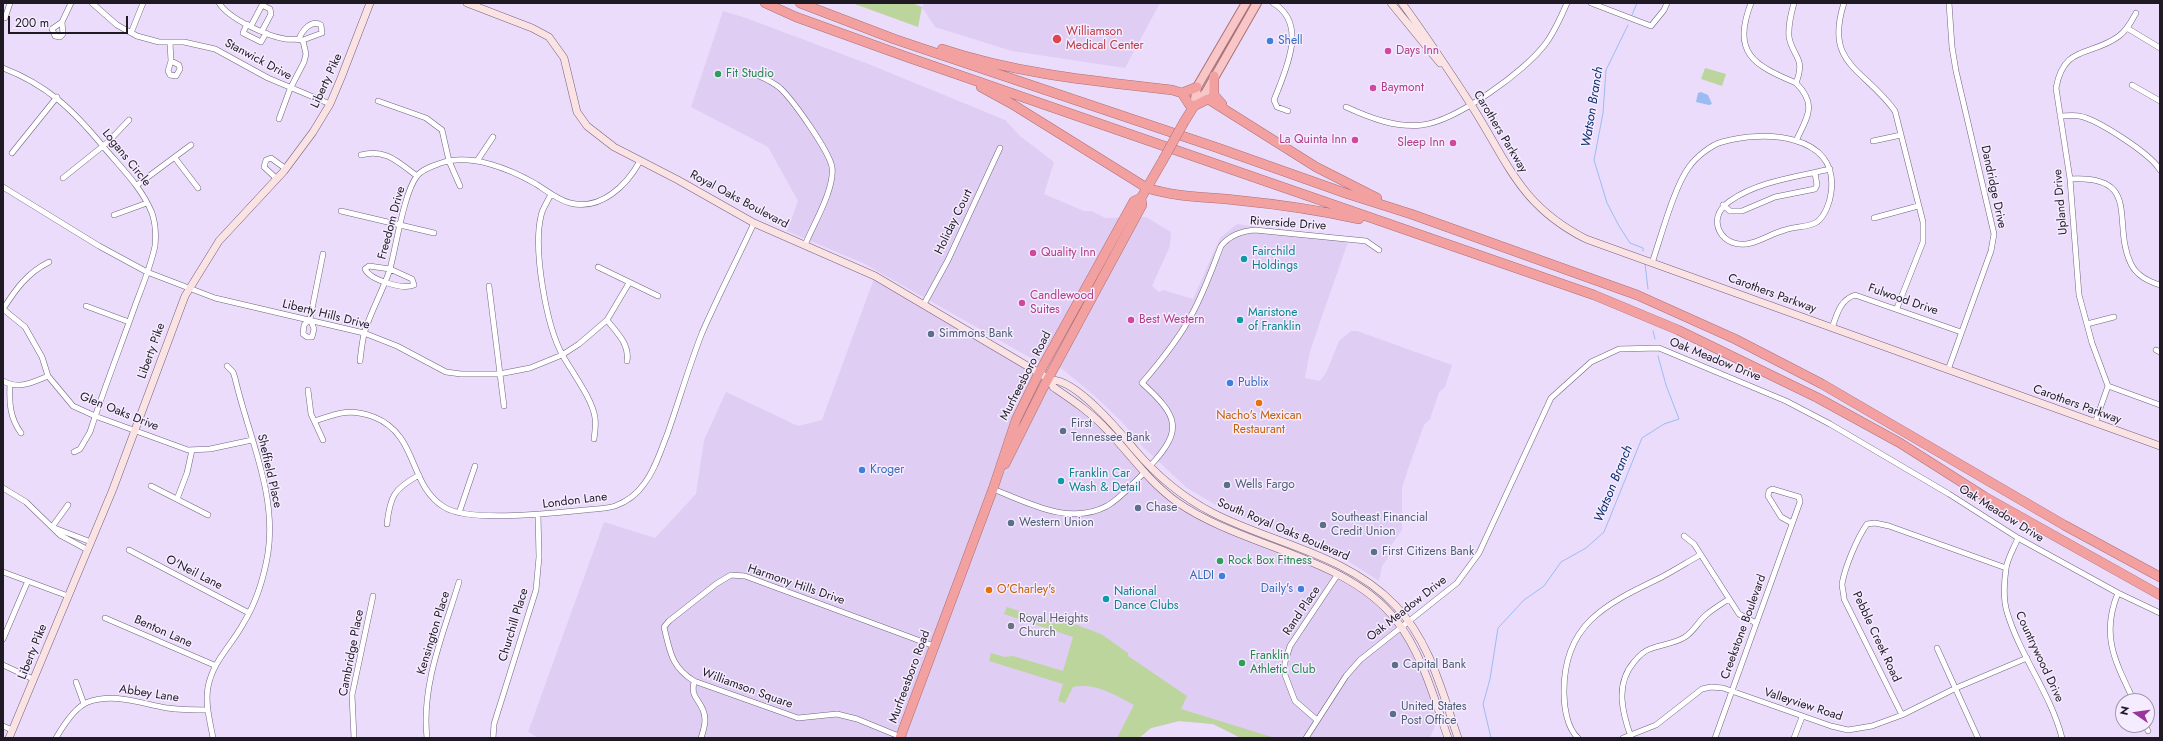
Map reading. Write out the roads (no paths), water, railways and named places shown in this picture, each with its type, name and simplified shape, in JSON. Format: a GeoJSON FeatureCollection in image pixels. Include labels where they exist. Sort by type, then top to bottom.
{"type":"FeatureCollection","features":[{"type":"Feature","properties":{"kind":"highway"},"geometry":{"type":"LineString","coordinates":[[765,3],[796,17],[908,58],[1598,296],[1678,330],[1818,398],[1900,442],[1985,497],[2160,595]]}},
{"type":"Feature","properties":{"kind":"highway"},"geometry":{"type":"LineString","coordinates":[[800,3],[894,39],[1188,138],[1348,194],[1411,214],[1637,295],[1735,339],[1822,384],[2064,525],[2160,577]]}},
{"type":"Feature","properties":{"kind":"highway"},"geometry":{"type":"LineString","coordinates":[[894,39],[919,41],[979,61],[1037,74],[1172,90],[1182,93],[1197,87]]}},
{"type":"Feature","properties":{"kind":"highway"},"geometry":{"type":"LineString","coordinates":[[908,58],[977,85],[1012,104],[1147,188],[1162,193],[1332,213],[1400,227]]}},
{"type":"Feature","properties":{"kind":"highway"},"geometry":{"type":"LineString","coordinates":[[1214,76],[1214,95],[1228,111]]}},
{"type":"Feature","properties":{"kind":"highway"},"geometry":{"type":"LineString","coordinates":[[1182,93],[1189,104],[1194,106],[1208,99],[1316,167],[1364,193],[1411,214]]}},
{"type":"Feature","properties":{"kind":"highway","name":"Murfreesboro Road"},"geometry":{"type":"LineString","coordinates":[[901,738],[993,489],[1016,420],[1039,373],[1134,201],[1141,198],[1194,106]]}},
{"type":"Feature","properties":{"kind":"highway","name":"Murfreesboro Road"},"geometry":{"type":"LineString","coordinates":[[993,489],[1142,205],[1141,198]]}},
{"type":"Feature","properties":{"kind":"main road","name":"Liberty Pike"},"geometry":{"type":"LineString","coordinates":[[9,738],[88,550],[135,431],[171,329],[189,288],[220,241],[286,169],[306,143],[330,104],[352,52],[370,3]]}},
{"type":"Feature","properties":{"kind":"main road","name":"Royal Oaks Boulevard"},"geometry":{"type":"LineString","coordinates":[[467,3],[532,28],[549,37],[564,58],[573,101],[587,126],[614,147],[678,180],[754,223],[876,276],[1050,379]]}},
{"type":"Feature","properties":{"kind":"main road","name":"Murfreesboro Road"},"geometry":{"type":"LineString","coordinates":[[1194,106],[1197,87],[1246,3]]}},
{"type":"Feature","properties":{"kind":"main road","name":"Murfreesboro Road"},"geometry":{"type":"LineString","coordinates":[[1194,106],[1206,92],[1257,3]]}},
{"type":"Feature","properties":{"kind":"main road","name":"Carothers Parkway"},"geometry":{"type":"LineString","coordinates":[[1391,3],[1434,58],[1448,70]]}},
{"type":"Feature","properties":{"kind":"main road","name":"Carothers Parkway"},"geometry":{"type":"LineString","coordinates":[[1402,3],[1470,104],[1520,188],[1545,213],[1562,226],[1586,239],[2160,446]]}},
{"type":"Feature","properties":{"kind":"main road","name":"South Royal Oaks Boulevard"},"geometry":{"type":"LineString","coordinates":[[1448,738],[1421,664],[1401,627],[1389,612],[1371,594],[1338,574],[1248,539],[1204,518],[1178,502],[1143,474],[1107,430],[1085,410],[1053,388],[1050,379],[1058,380],[1090,402],[1120,432],[1150,466],[1183,494],[1212,512],[1335,562],[1358,574],[1383,593],[1408,621],[1430,660],[1458,738]]}},
{"type":"Feature","properties":{"kind":"main road"},"geometry":{"type":"LineString","coordinates":[[1143,474],[1150,466]]}},
{"type":"Feature","properties":{"kind":"street"},"geometry":{"type":"LineString","coordinates":[[5,18],[10,3]]}},
{"type":"Feature","properties":{"kind":"street"},"geometry":{"type":"LineString","coordinates":[[62,22],[71,3]]}},
{"type":"Feature","properties":{"kind":"street","name":"Stanwick Drive"},"geometry":{"type":"LineString","coordinates":[[92,3],[117,25],[130,34],[148,40],[170,43],[184,42],[215,49],[258,74],[330,104]]}},
{"type":"Feature","properties":{"kind":"street"},"geometry":{"type":"LineString","coordinates":[[130,34],[143,3]]}},
{"type":"Feature","properties":{"kind":"street"},"geometry":{"type":"LineString","coordinates":[[219,3],[226,12],[264,32],[285,39],[301,40],[306,54],[304,62],[290,88],[279,119]]}},
{"type":"Feature","properties":{"kind":"street"},"geometry":{"type":"LineString","coordinates":[[1273,3],[1289,17],[1292,35],[1291,55],[1274,100],[1277,106],[1288,111]]}},
{"type":"Feature","properties":{"kind":"street"},"geometry":{"type":"LineString","coordinates":[[1346,106],[1374,119],[1392,124],[1421,126],[1446,118],[1511,78],[1531,60],[1545,44],[1560,20],[1567,3]]}},
{"type":"Feature","properties":{"kind":"street"},"geometry":{"type":"LineString","coordinates":[[1591,3],[1652,26],[1664,10],[1667,3]]}},
{"type":"Feature","properties":{"kind":"street"},"geometry":{"type":"LineString","coordinates":[[1751,3],[1744,20],[1743,33],[1744,44],[1752,59],[1768,72],[1796,83],[1803,91],[1810,104],[1809,115],[1796,141]]}},
{"type":"Feature","properties":{"kind":"street"},"geometry":{"type":"LineString","coordinates":[[1794,3],[1789,20],[1789,38],[1800,61],[1800,72],[1796,83]]}},
{"type":"Feature","properties":{"kind":"street"},"geometry":{"type":"LineString","coordinates":[[1844,3],[1839,20],[1838,37],[1841,50],[1851,66],[1884,96],[1895,111],[1923,222],[1923,242],[1897,308]]}},
{"type":"Feature","properties":{"kind":"street","name":"Dandridge Drive"},"geometry":{"type":"LineString","coordinates":[[1948,370],[1991,250],[1994,234],[1956,71],[1952,47],[1949,3]]}},
{"type":"Feature","properties":{"kind":"street"},"geometry":{"type":"LineString","coordinates":[[262,5],[270,9],[271,14],[261,42],[251,39],[243,33],[249,25],[262,5]]}},
{"type":"Feature","properties":{"kind":"street","name":"Upland Drive"},"geometry":{"type":"LineString","coordinates":[[2108,386],[2079,295],[2070,179],[2056,88],[2059,74],[2067,61],[2076,55],[2108,42],[2127,28],[2136,13]]}},
{"type":"Feature","properties":{"kind":"street"},"geometry":{"type":"LineString","coordinates":[[2127,28],[2160,48]]}},
{"type":"Feature","properties":{"kind":"street"},"geometry":{"type":"LineString","coordinates":[[170,43],[171,61]]}},
{"type":"Feature","properties":{"kind":"street","name":"Logans Circle"},"geometry":{"type":"LineString","coordinates":[[3,68],[23,76],[57,97],[84,122],[137,185],[147,204],[154,223],[155,244],[147,272],[85,442],[74,452]]}},
{"type":"Feature","properties":{"kind":"street"},"geometry":{"type":"LineString","coordinates":[[759,76],[781,89],[825,149],[832,168],[831,182],[805,245]]}},
{"type":"Feature","properties":{"kind":"street"},"geometry":{"type":"LineString","coordinates":[[2132,86],[2160,101]]}},
{"type":"Feature","properties":{"kind":"street"},"geometry":{"type":"LineString","coordinates":[[12,153],[57,97]]}},
{"type":"Feature","properties":{"kind":"street"},"geometry":{"type":"LineString","coordinates":[[378,101],[426,118],[442,130],[448,160],[460,186]]}},
{"type":"Feature","properties":{"kind":"street"},"geometry":{"type":"LineString","coordinates":[[2060,116],[2078,116],[2090,119],[2146,153],[2160,170]]}},
{"type":"Feature","properties":{"kind":"street"},"geometry":{"type":"LineString","coordinates":[[63,178],[129,120]]}},
{"type":"Feature","properties":{"kind":"street"},"geometry":{"type":"LineString","coordinates":[[1873,141],[1901,135]]}},
{"type":"Feature","properties":{"kind":"street"},"geometry":{"type":"LineString","coordinates":[[1652,263],[1678,188],[1689,167],[1707,150],[1721,142],[1753,137],[1772,136],[1806,143],[1818,150],[1827,161],[1830,169],[1832,181],[1831,194],[1826,210],[1818,221],[1806,226],[1786,229],[1752,243],[1741,244],[1724,238],[1719,230],[1717,221],[1718,212],[1723,206],[1740,194],[1766,184],[1830,169]]}},
{"type":"Feature","properties":{"kind":"street"},"geometry":{"type":"LineString","coordinates":[[477,161],[493,137]]}},
{"type":"Feature","properties":{"kind":"street"},"geometry":{"type":"LineString","coordinates":[[137,185],[191,145]]}},
{"type":"Feature","properties":{"kind":"street","name":"Holiday Court"},"geometry":{"type":"LineString","coordinates":[[924,304],[947,261],[1000,148]]}},
{"type":"Feature","properties":{"kind":"street"},"geometry":{"type":"LineString","coordinates":[[361,155],[372,152],[391,157],[417,176]]}},
{"type":"Feature","properties":{"kind":"street"},"geometry":{"type":"LineString","coordinates":[[175,158],[198,188]]}},
{"type":"Feature","properties":{"kind":"street"},"geometry":{"type":"LineString","coordinates":[[276,179],[264,167],[268,158],[275,160],[286,169]]}},
{"type":"Feature","properties":{"kind":"street","name":"Freedom Drive"},"geometry":{"type":"LineString","coordinates":[[360,361],[364,333],[390,269],[400,225],[410,191],[417,176],[430,167],[448,160],[477,161],[518,174],[551,194],[570,203],[589,204],[601,201],[630,178],[640,161]]}},
{"type":"Feature","properties":{"kind":"street"},"geometry":{"type":"LineString","coordinates":[[1723,206],[1730,211],[1742,211],[1775,197],[1815,189],[1817,185],[1815,173]]}},
{"type":"Feature","properties":{"kind":"street"},"geometry":{"type":"LineString","coordinates":[[2070,179],[2090,178],[2099,180],[2119,196],[2122,209],[2126,248],[2131,264],[2146,280],[2160,285]]}},
{"type":"Feature","properties":{"kind":"street","name":"Liberty Hills Drive"},"geometry":{"type":"LineString","coordinates":[[3,187],[99,246],[147,272],[215,298],[310,319],[364,333],[397,346],[446,372],[461,374],[499,374],[530,368],[562,355],[579,344],[606,320],[628,282]]}},
{"type":"Feature","properties":{"kind":"street"},"geometry":{"type":"LineString","coordinates":[[551,194],[541,215],[538,237],[542,280],[551,325],[562,355],[581,386],[596,417],[594,439]]}},
{"type":"Feature","properties":{"kind":"street"},"geometry":{"type":"LineString","coordinates":[[114,215],[147,204]]}},
{"type":"Feature","properties":{"kind":"street"},"geometry":{"type":"LineString","coordinates":[[1874,218],[1918,206]]}},
{"type":"Feature","properties":{"kind":"street"},"geometry":{"type":"LineString","coordinates":[[341,211],[434,233]]}},
{"type":"Feature","properties":{"kind":"street","name":"London Lane"},"geometry":{"type":"LineString","coordinates":[[315,421],[342,412],[350,411],[380,420],[402,437],[419,475],[434,500],[446,509],[459,513],[505,516],[538,515],[613,507],[635,494],[643,486],[659,456],[702,334],[754,223]]}},
{"type":"Feature","properties":{"kind":"street","name":"Riverside Drive"},"geometry":{"type":"LineString","coordinates":[[1150,466],[1167,448],[1172,436],[1173,427],[1168,410],[1163,401],[1142,383],[1163,358],[1185,326],[1226,240],[1240,232],[1255,230],[1366,241],[1379,250]]}},
{"type":"Feature","properties":{"kind":"street"},"geometry":{"type":"LineString","coordinates":[[310,319],[324,254]]}},
{"type":"Feature","properties":{"kind":"street"},"geometry":{"type":"LineString","coordinates":[[3,309],[18,285],[32,273],[49,262]]}},
{"type":"Feature","properties":{"kind":"street"},"geometry":{"type":"LineString","coordinates":[[369,266],[390,269],[412,279],[414,285],[407,288],[385,282],[367,274],[365,269],[369,266]]}},
{"type":"Feature","properties":{"kind":"street"},"geometry":{"type":"LineString","coordinates":[[598,267],[658,296]]}},
{"type":"Feature","properties":{"kind":"street"},"geometry":{"type":"LineString","coordinates":[[489,286],[504,406]]}},
{"type":"Feature","properties":{"kind":"street","name":"Fulwood Drive"},"geometry":{"type":"LineString","coordinates":[[1832,328],[1841,304],[1847,298],[1855,295],[1897,308],[1961,332]]}},
{"type":"Feature","properties":{"kind":"street"},"geometry":{"type":"LineString","coordinates":[[86,306],[129,322]]}},
{"type":"Feature","properties":{"kind":"street","name":"Glen Oaks Drive"},"geometry":{"type":"LineString","coordinates":[[3,309],[25,327],[42,357],[48,376],[73,406],[135,431],[192,450],[210,449],[252,440]]}},
{"type":"Feature","properties":{"kind":"street"},"geometry":{"type":"LineString","coordinates":[[2087,324],[2114,317]]}},
{"type":"Feature","properties":{"kind":"street"},"geometry":{"type":"LineString","coordinates":[[606,320],[624,342],[629,353],[627,361]]}},
{"type":"Feature","properties":{"kind":"street","name":"Oak Meadow Drive"},"geometry":{"type":"LineString","coordinates":[[1306,738],[1346,676],[1360,660],[1457,583],[1479,553],[1551,398],[1591,362],[1619,349],[1659,348],[1786,401],[1830,424],[1929,482],[2018,538],[2118,593],[2160,613]]}},
{"type":"Feature","properties":{"kind":"street","name":"Sheffield Place"},"geometry":{"type":"LineString","coordinates":[[213,738],[208,710],[208,687],[214,665],[243,625],[249,613],[263,576],[270,538],[267,498],[233,372],[227,366]]}},
{"type":"Feature","properties":{"kind":"street"},"geometry":{"type":"LineString","coordinates":[[3,381],[10,385],[27,384],[48,376]]}},
{"type":"Feature","properties":{"kind":"street"},"geometry":{"type":"LineString","coordinates":[[10,385],[10,408],[16,426],[21,433]]}},
{"type":"Feature","properties":{"kind":"street"},"geometry":{"type":"LineString","coordinates":[[2095,423],[2108,386],[2160,405]]}},
{"type":"Feature","properties":{"kind":"street"},"geometry":{"type":"LineString","coordinates":[[308,390],[309,405],[323,440]]}},
{"type":"Feature","properties":{"kind":"street"},"geometry":{"type":"LineString","coordinates":[[177,499],[187,473],[192,450]]}},
{"type":"Feature","properties":{"kind":"street"},"geometry":{"type":"LineString","coordinates":[[459,513],[475,466]]}},
{"type":"Feature","properties":{"kind":"street"},"geometry":{"type":"LineString","coordinates":[[993,489],[1054,512],[1068,515],[1083,514],[1107,506],[1143,474]]}},
{"type":"Feature","properties":{"kind":"street"},"geometry":{"type":"LineString","coordinates":[[387,524],[389,506],[394,495],[401,486],[419,475]]}},
{"type":"Feature","properties":{"kind":"street"},"geometry":{"type":"LineString","coordinates":[[151,486],[208,515]]}},
{"type":"Feature","properties":{"kind":"street"},"geometry":{"type":"LineString","coordinates":[[3,488],[18,496],[60,535],[88,550]]}},
{"type":"Feature","properties":{"kind":"street","name":"Creekstone Boulevard"},"geometry":{"type":"LineString","coordinates":[[1715,738],[1800,502],[1799,497],[1772,489],[1769,491],[1768,496],[1781,517],[1792,523]]}},
{"type":"Feature","properties":{"kind":"street"},"geometry":{"type":"LineString","coordinates":[[52,526],[68,505]]}},
{"type":"Feature","properties":{"kind":"street","name":"Churchill Place"},"geometry":{"type":"LineString","coordinates":[[493,738],[494,724],[536,590],[539,557],[538,515]]}},
{"type":"Feature","properties":{"kind":"street","name":"Pebble Creek Road"},"geometry":{"type":"LineString","coordinates":[[1902,715],[1844,599],[1842,584],[1864,528],[1867,524],[1875,523],[1889,526],[2006,568]]}},
{"type":"Feature","properties":{"kind":"street"},"geometry":{"type":"LineString","coordinates":[[52,526],[91,542]]}},
{"type":"Feature","properties":{"kind":"street"},"geometry":{"type":"LineString","coordinates":[[1684,536],[1694,544],[1738,614],[1756,623]]}},
{"type":"Feature","properties":{"kind":"street","name":"Countrywood Drive"},"geometry":{"type":"LineString","coordinates":[[2018,538],[2006,568],[2004,598],[2007,612],[2026,658],[2058,723],[2062,738]]}},
{"type":"Feature","properties":{"kind":"street","name":"O'Neil Lane"},"geometry":{"type":"LineString","coordinates":[[129,550],[249,613]]}},
{"type":"Feature","properties":{"kind":"street"},"geometry":{"type":"LineString","coordinates":[[1578,738],[1567,718],[1564,679],[1573,648],[1581,631],[1594,615],[1608,604],[1700,555]]}},
{"type":"Feature","properties":{"kind":"street"},"geometry":{"type":"LineString","coordinates":[[3,572],[28,583],[68,596]]}},
{"type":"Feature","properties":{"kind":"street","name":"Rand Place"},"geometry":{"type":"LineString","coordinates":[[1317,720],[1295,701],[1285,675],[1285,662],[1290,646],[1338,574]]}},
{"type":"Feature","properties":{"kind":"street","name":"Harmony Hills Drive"},"geometry":{"type":"LineString","coordinates":[[664,627],[669,621],[716,584],[732,575],[745,576],[934,646]]}},
{"type":"Feature","properties":{"kind":"street","name":"Kensington Place"},"geometry":{"type":"LineString","coordinates":[[427,738],[425,723],[429,679],[459,582]]}},
{"type":"Feature","properties":{"kind":"street"},"geometry":{"type":"LineString","coordinates":[[3,640],[28,583]]}},
{"type":"Feature","properties":{"kind":"street"},"geometry":{"type":"LineString","coordinates":[[2118,593],[2112,607],[2110,621],[2110,643],[2131,693]]}},
{"type":"Feature","properties":{"kind":"street","name":"Cambridge Place"},"geometry":{"type":"LineString","coordinates":[[354,738],[352,695],[373,596]]}},
{"type":"Feature","properties":{"kind":"street"},"geometry":{"type":"LineString","coordinates":[[1631,737],[1622,700],[1622,688],[1624,676],[1632,664],[1650,648],[1673,643],[1685,636],[1708,614],[1729,599]]}},
{"type":"Feature","properties":{"kind":"street","name":"Benton Lane"},"geometry":{"type":"LineString","coordinates":[[104,618],[214,665]]}},
{"type":"Feature","properties":{"kind":"street","name":"Williamson Square"},"geometry":{"type":"LineString","coordinates":[[664,627],[672,660],[682,673],[694,680],[798,718],[837,714],[856,719],[901,738]]}},
{"type":"Feature","properties":{"kind":"street"},"geometry":{"type":"LineString","coordinates":[[1937,648],[1978,738]]}},
{"type":"Feature","properties":{"kind":"street","name":"Valleyview Road"},"geometry":{"type":"LineString","coordinates":[[1623,738],[1631,737],[1656,725],[1702,689],[1711,687],[1731,691],[1802,717],[1848,730],[1872,726],[1902,715],[1956,688],[2026,658]]}},
{"type":"Feature","properties":{"kind":"street"},"geometry":{"type":"LineString","coordinates":[[3,665],[33,679]]}},
{"type":"Feature","properties":{"kind":"street"},"geometry":{"type":"LineString","coordinates":[[694,680],[692,690],[695,699],[703,710],[705,724],[701,738]]}},
{"type":"Feature","properties":{"kind":"street"},"geometry":{"type":"LineString","coordinates":[[56,738],[66,722],[84,704],[76,682]]}},
{"type":"Feature","properties":{"kind":"street","name":"Abbey Lane"},"geometry":{"type":"LineString","coordinates":[[84,704],[87,702],[113,698],[176,710],[208,710]]}},
{"type":"Feature","properties":{"kind":"street"},"geometry":{"type":"LineString","coordinates":[[1794,738],[1802,717]]}},
{"type":"Feature","properties":{"kind":"street"},"geometry":{"type":"LineString","coordinates":[[3,726],[12,730]]}},
{"type":"Feature","properties":{"kind":"water"},"geometry":{"type":"Polygon","coordinates":[[[1701,92],[1708,95],[1712,104],[1709,105],[1696,102],[1698,93],[1701,92]]]}},
{"type":"Feature","properties":{"kind":"waterway","name":"Watson Branch"},"geometry":{"type":"LineString","coordinates":[[1632,15],[1637,3]]}},
{"type":"Feature","properties":{"kind":"waterway","name":"Watson Branch"},"geometry":{"type":"LineString","coordinates":[[1628,25],[1606,70],[1603,113],[1594,160],[1607,203],[1619,226],[1630,243],[1643,248],[1643,251]]}},
{"type":"Feature","properties":{"kind":"waterway","name":"Watson Branch"},"geometry":{"type":"LineString","coordinates":[[1645,264],[1648,289]]}},
{"type":"Feature","properties":{"kind":"waterway","name":"Watson Branch"},"geometry":{"type":"LineString","coordinates":[[1653,331],[1655,339]]}},
{"type":"Feature","properties":{"kind":"waterway","name":"Watson Branch"},"geometry":{"type":"LineString","coordinates":[[1491,738],[1483,704],[1490,679],[1498,628],[1524,600],[1544,586],[1561,562],[1586,548],[1604,532],[1642,438],[1664,424],[1679,419],[1666,385],[1658,356]]}},
{"type":"Feature","properties":{"kind":"place","name":"Williamson Medical Center"},"geometry":{"type":"Point","coordinates":[1057,39]}},
{"type":"Feature","properties":{"kind":"place","name":"Shell"},"geometry":{"type":"Point","coordinates":[1270,41]}},
{"type":"Feature","properties":{"kind":"place","name":"Days Inn"},"geometry":{"type":"Point","coordinates":[1388,51]}},
{"type":"Feature","properties":{"kind":"place","name":"Fit Studio"},"geometry":{"type":"Point","coordinates":[718,74]}},
{"type":"Feature","properties":{"kind":"place","name":"Baymont"},"geometry":{"type":"Point","coordinates":[1373,88]}},
{"type":"Feature","properties":{"kind":"place","name":"La Quinta Inn"},"geometry":{"type":"Point","coordinates":[1355,140]}},
{"type":"Feature","properties":{"kind":"place","name":"Sleep Inn"},"geometry":{"type":"Point","coordinates":[1453,143]}},
{"type":"Feature","properties":{"kind":"place","name":"Quality Inn"},"geometry":{"type":"Point","coordinates":[1033,253]}},
{"type":"Feature","properties":{"kind":"place","name":"Fairchild Holdings"},"geometry":{"type":"Point","coordinates":[1244,259]}},
{"type":"Feature","properties":{"kind":"place","name":"Candlewood Suites"},"geometry":{"type":"Point","coordinates":[1022,303]}},
{"type":"Feature","properties":{"kind":"place","name":"Best Western"},"geometry":{"type":"Point","coordinates":[1131,320]}},
{"type":"Feature","properties":{"kind":"place","name":"Maristone of Franklin"},"geometry":{"type":"Point","coordinates":[1240,320]}},
{"type":"Feature","properties":{"kind":"place","name":"Simmons Bank"},"geometry":{"type":"Point","coordinates":[931,334]}},
{"type":"Feature","properties":{"kind":"place","name":"Publix"},"geometry":{"type":"Point","coordinates":[1230,383]}},
{"type":"Feature","properties":{"kind":"place","name":"Nacho's Mexican Restaurant"},"geometry":{"type":"Point","coordinates":[1259,403]}},
{"type":"Feature","properties":{"kind":"place","name":"First Tennessee Bank"},"geometry":{"type":"Point","coordinates":[1063,431]}},
{"type":"Feature","properties":{"kind":"place","name":"Kroger"},"geometry":{"type":"Point","coordinates":[862,470]}},
{"type":"Feature","properties":{"kind":"place","name":"Franklin Car Wash & Detail"},"geometry":{"type":"Point","coordinates":[1061,481]}},
{"type":"Feature","properties":{"kind":"place","name":"Wells Fargo"},"geometry":{"type":"Point","coordinates":[1227,485]}},
{"type":"Feature","properties":{"kind":"place","name":"Chase"},"geometry":{"type":"Point","coordinates":[1138,508]}},
{"type":"Feature","properties":{"kind":"place","name":"Western Union"},"geometry":{"type":"Point","coordinates":[1011,523]}},
{"type":"Feature","properties":{"kind":"place","name":"Southeast Financial Credit Union"},"geometry":{"type":"Point","coordinates":[1323,525]}},
{"type":"Feature","properties":{"kind":"place","name":"First Citizens Bank"},"geometry":{"type":"Point","coordinates":[1374,552]}},
{"type":"Feature","properties":{"kind":"place","name":"Rock Box Fitness"},"geometry":{"type":"Point","coordinates":[1220,561]}},
{"type":"Feature","properties":{"kind":"place","name":"ALDI"},"geometry":{"type":"Point","coordinates":[1222,576]}},
{"type":"Feature","properties":{"kind":"place","name":"Daily's"},"geometry":{"type":"Point","coordinates":[1301,589]}},
{"type":"Feature","properties":{"kind":"place","name":"O'Charley's"},"geometry":{"type":"Point","coordinates":[989,590]}},
{"type":"Feature","properties":{"kind":"place","name":"National Dance Clubs"},"geometry":{"type":"Point","coordinates":[1106,599]}},
{"type":"Feature","properties":{"kind":"place","name":"Royal Heights Church"},"geometry":{"type":"Point","coordinates":[1011,626]}},
{"type":"Feature","properties":{"kind":"place","name":"Franklin Athletic Club"},"geometry":{"type":"Point","coordinates":[1242,663]}},
{"type":"Feature","properties":{"kind":"place","name":"Capital Bank"},"geometry":{"type":"Point","coordinates":[1395,665]}},
{"type":"Feature","properties":{"kind":"place","name":"United States Post Office"},"geometry":{"type":"Point","coordinates":[1393,714]}}]}
